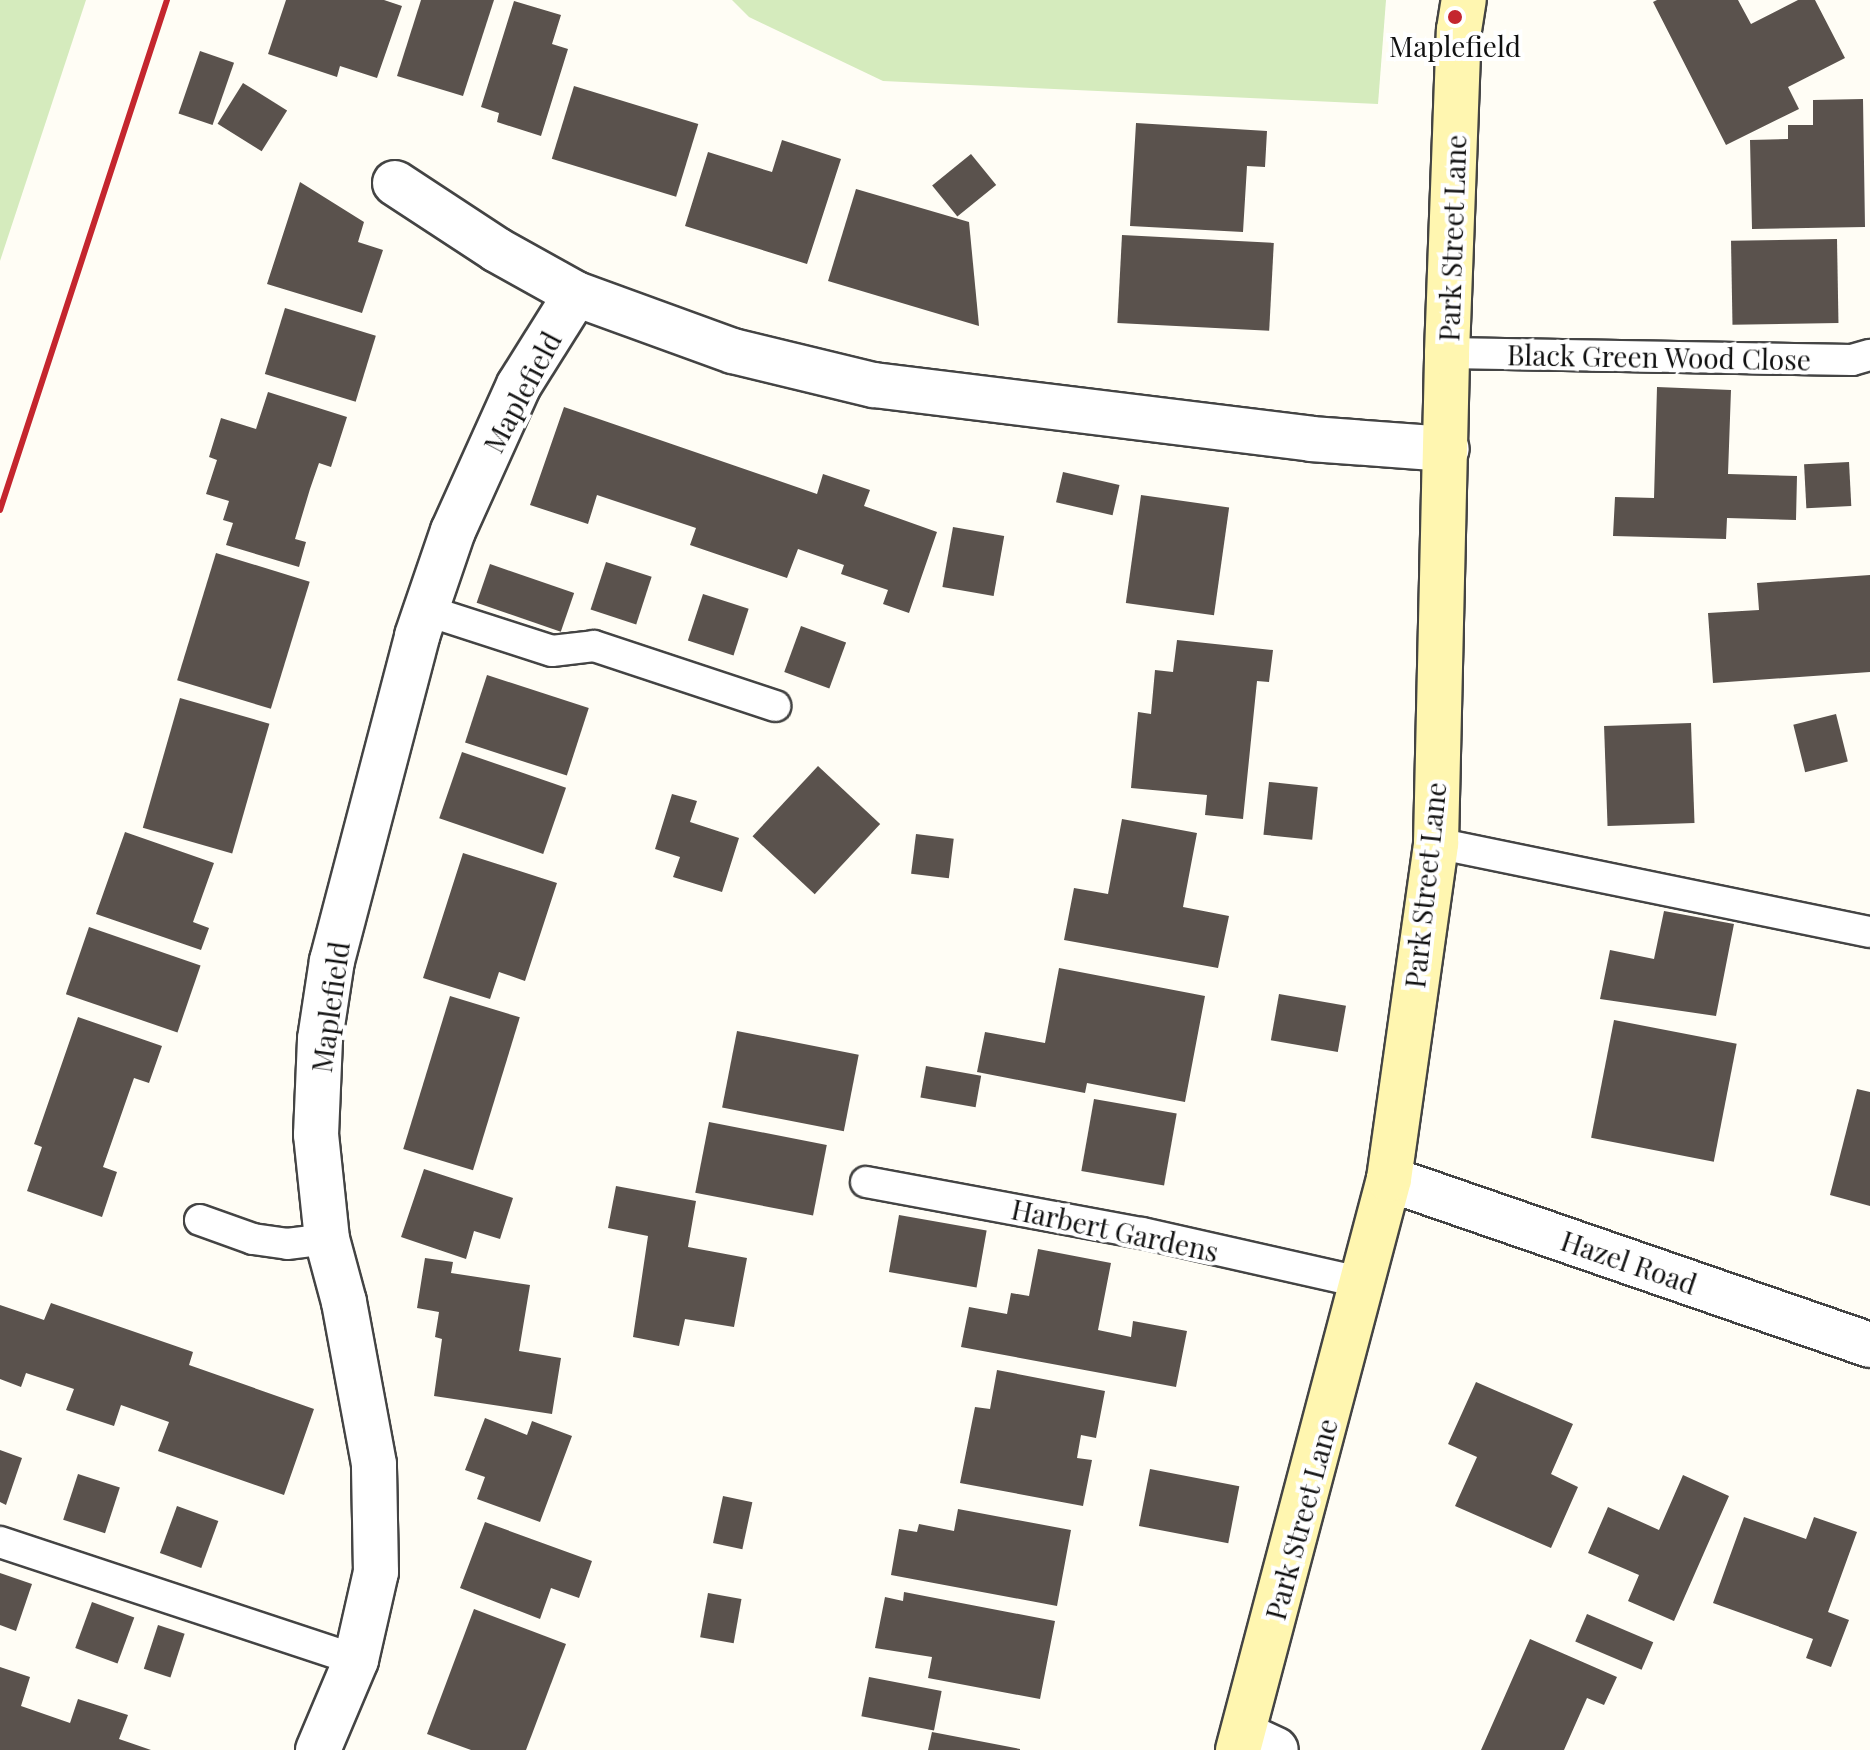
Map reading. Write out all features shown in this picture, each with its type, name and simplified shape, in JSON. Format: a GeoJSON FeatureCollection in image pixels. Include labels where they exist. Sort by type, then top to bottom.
{"type":"FeatureCollection","features":[{"type":"Feature","properties":{"kind":"street","name":"Park Street Lane"},"geometry":{"type":"LineString","coordinates":[[1253,1745],[1389,1179],[1436,843],[1447,353],[1459,30],[1464,0]]}},
{"type":"Feature","properties":{"kind":"street"},"geometry":{"type":"LineString","coordinates":[[395,183],[497,250],[576,294],[733,351],[874,385],[1311,439],[1447,449]]}},
{"type":"Feature","properties":{"kind":"street","name":"Maplefield"},"geometry":{"type":"LineString","coordinates":[[318,1750],[356,1660],[376,1572],[374,1464],[344,1302],[327,1239],[316,1135],[320,1039],[332,961],[425,610],[453,531],[519,385],[576,294]]}},
{"type":"Feature","properties":{"kind":"street","name":"Hazel Road"},"geometry":{"type":"LineString","coordinates":[[1389,1179],[1870,1345]]}},
{"type":"Feature","properties":{"kind":"lane","name":"Black Green Wood Close"},"geometry":{"type":"LineString","coordinates":[[1447,353],[1852,360],[1870,355]]}},
{"type":"Feature","properties":{"kind":"lane"},"geometry":{"type":"LineString","coordinates":[[425,610],[552,651],[594,646],[775,706]]}},
{"type":"Feature","properties":{"kind":"lane"},"geometry":{"type":"LineString","coordinates":[[1436,843],[1870,932]]}},
{"type":"Feature","properties":{"kind":"lane","name":"Harbert Gardens"},"geometry":{"type":"LineString","coordinates":[[866,1182],[1142,1233],[1363,1283]]}},
{"type":"Feature","properties":{"kind":"lane"},"geometry":{"type":"LineString","coordinates":[[200,1220],[253,1239],[287,1244],[327,1239]]}},
{"type":"Feature","properties":{"kind":"lane"},"geometry":{"type":"LineString","coordinates":[[0,1542],[356,1660]]}},
{"type":"Feature","properties":{"kind":"green space"},"geometry":{"type":"Polygon","coordinates":[[[0,0],[86,0],[0,261],[0,0]]]}},
{"type":"Feature","properties":{"kind":"green space"},"geometry":{"type":"Polygon","coordinates":[[[732,0],[1386,0],[1378,104],[883,81],[749,17],[732,0]]]}},
{"type":"Feature","properties":{"kind":"building"},"geometry":{"type":"Polygon","coordinates":[[[286,0],[384,0],[402,6],[377,78],[340,66],[337,77],[268,54],[286,0]]]}},
{"type":"Feature","properties":{"kind":"building"},"geometry":{"type":"Polygon","coordinates":[[[421,0],[494,0],[463,96],[397,76],[421,0]]]}},
{"type":"Feature","properties":{"kind":"building"},"geometry":{"type":"Polygon","coordinates":[[[1738,0],[1751,24],[1798,0],[1815,0],[1845,58],[1788,87],[1799,109],[1726,145],[1653,2],[1738,0]]]}},
{"type":"Feature","properties":{"kind":"building"},"geometry":{"type":"Polygon","coordinates":[[[514,1],[561,15],[552,44],[568,49],[541,136],[497,122],[499,113],[481,107],[514,1]]]}},
{"type":"Feature","properties":{"kind":"building"},"geometry":{"type":"Polygon","coordinates":[[[200,51],[234,63],[213,125],[179,113],[200,51]]]}},
{"type":"Feature","properties":{"kind":"building"},"geometry":{"type":"Polygon","coordinates":[[[243,83],[287,111],[262,151],[218,124],[243,83]]]}},
{"type":"Feature","properties":{"kind":"building"},"geometry":{"type":"Polygon","coordinates":[[[574,86],[698,124],[676,197],[552,159],[574,86]]]}},
{"type":"Feature","properties":{"kind":"building"},"geometry":{"type":"Polygon","coordinates":[[[1863,99],[1865,227],[1752,229],[1750,140],[1788,139],[1788,125],[1813,125],[1813,100],[1863,99]]]}},
{"type":"Feature","properties":{"kind":"building"},"geometry":{"type":"Polygon","coordinates":[[[1136,123],[1267,131],[1265,167],[1247,166],[1243,232],[1130,226],[1136,123]]]}},
{"type":"Feature","properties":{"kind":"building"},"geometry":{"type":"Polygon","coordinates":[[[782,140],[841,159],[807,264],[685,226],[708,152],[772,172],[782,140]]]}},
{"type":"Feature","properties":{"kind":"building"},"geometry":{"type":"Polygon","coordinates":[[[971,154],[996,185],[957,217],[932,185],[971,154]]]}},
{"type":"Feature","properties":{"kind":"building"},"geometry":{"type":"Polygon","coordinates":[[[300,182],[364,222],[358,242],[383,250],[362,313],[267,284],[300,182]]]}},
{"type":"Feature","properties":{"kind":"building"},"geometry":{"type":"Polygon","coordinates":[[[856,189],[969,222],[979,326],[828,281],[856,189]]]}},
{"type":"Feature","properties":{"kind":"building"},"geometry":{"type":"Polygon","coordinates":[[[1122,235],[1274,243],[1269,331],[1117,323],[1122,235]]]}},
{"type":"Feature","properties":{"kind":"building"},"geometry":{"type":"Polygon","coordinates":[[[1837,239],[1838,323],[1732,325],[1731,241],[1837,239]]]}},
{"type":"Feature","properties":{"kind":"building"},"geometry":{"type":"Polygon","coordinates":[[[285,308],[376,336],[356,402],[265,374],[285,308]]]}},
{"type":"Feature","properties":{"kind":"building"},"geometry":{"type":"Polygon","coordinates":[[[1657,387],[1731,390],[1728,474],[1797,476],[1796,520],[1727,518],[1726,539],[1613,536],[1615,497],[1654,498],[1657,387]]]}},
{"type":"Feature","properties":{"kind":"building"},"geometry":{"type":"Polygon","coordinates":[[[268,392],[347,417],[331,467],[319,463],[310,489],[295,539],[306,542],[299,567],[226,545],[233,523],[223,520],[229,501],[206,494],[217,460],[209,457],[221,418],[256,429],[268,392]]]}},
{"type":"Feature","properties":{"kind":"building"},"geometry":{"type":"Polygon","coordinates":[[[564,407],[817,494],[823,474],[870,490],[864,506],[937,532],[909,613],[883,604],[888,590],[841,574],[844,565],[798,549],[787,578],[690,545],[696,528],[597,495],[588,524],[530,505],[564,407]]]}},
{"type":"Feature","properties":{"kind":"building"},"geometry":{"type":"Polygon","coordinates":[[[1849,462],[1851,506],[1806,508],[1804,464],[1849,462]]]}},
{"type":"Feature","properties":{"kind":"building"},"geometry":{"type":"Polygon","coordinates":[[[1063,472],[1120,485],[1113,515],[1056,502],[1063,472]]]}},
{"type":"Feature","properties":{"kind":"building"},"geometry":{"type":"Polygon","coordinates":[[[1141,495],[1229,507],[1214,615],[1126,603],[1141,495]]]}},
{"type":"Feature","properties":{"kind":"building"},"geometry":{"type":"Polygon","coordinates":[[[953,527],[1004,536],[994,596],[942,587],[953,527]]]}},
{"type":"Feature","properties":{"kind":"building"},"geometry":{"type":"Polygon","coordinates":[[[216,553],[310,582],[271,709],[177,680],[216,553]]]}},
{"type":"Feature","properties":{"kind":"building"},"geometry":{"type":"Polygon","coordinates":[[[606,562],[652,577],[636,624],[591,610],[606,562]]]}},
{"type":"Feature","properties":{"kind":"building"},"geometry":{"type":"Polygon","coordinates":[[[490,564],[574,593],[561,632],[477,603],[490,564]]]}},
{"type":"Feature","properties":{"kind":"building"},"geometry":{"type":"Polygon","coordinates":[[[1870,575],[1870,672],[1713,683],[1708,613],[1759,610],[1757,583],[1870,575]]]}},
{"type":"Feature","properties":{"kind":"building"},"geometry":{"type":"Polygon","coordinates":[[[703,594],[749,609],[734,655],[688,641],[703,594]]]}},
{"type":"Feature","properties":{"kind":"building"},"geometry":{"type":"Polygon","coordinates":[[[801,626],[846,642],[829,688],[784,672],[801,626]]]}},
{"type":"Feature","properties":{"kind":"building"},"geometry":{"type":"Polygon","coordinates":[[[1177,640],[1273,650],[1269,682],[1257,681],[1243,819],[1205,815],[1207,795],[1131,788],[1138,712],[1151,714],[1155,670],[1173,672],[1177,640]]]}},
{"type":"Feature","properties":{"kind":"building"},"geometry":{"type":"Polygon","coordinates":[[[487,675],[589,708],[567,776],[465,743],[487,675]]]}},
{"type":"Feature","properties":{"kind":"building"},"geometry":{"type":"Polygon","coordinates":[[[180,698],[269,724],[232,853],[143,828],[180,698]]]}},
{"type":"Feature","properties":{"kind":"building"},"geometry":{"type":"Polygon","coordinates":[[[1836,714],[1848,762],[1805,772],[1793,725],[1836,714]]]}},
{"type":"Feature","properties":{"kind":"building"},"geometry":{"type":"Polygon","coordinates":[[[1691,723],[1694,823],[1608,826],[1604,726],[1691,723]]]}},
{"type":"Feature","properties":{"kind":"building"},"geometry":{"type":"Polygon","coordinates":[[[462,752],[566,788],[543,854],[439,818],[462,752]]]}},
{"type":"Feature","properties":{"kind":"building"},"geometry":{"type":"Polygon","coordinates":[[[818,766],[880,824],[815,894],[753,836],[818,766]]]}},
{"type":"Feature","properties":{"kind":"building"},"geometry":{"type":"Polygon","coordinates":[[[1269,782],[1318,787],[1312,840],[1263,835],[1269,782]]]}},
{"type":"Feature","properties":{"kind":"building"},"geometry":{"type":"Polygon","coordinates":[[[672,794],[697,801],[690,822],[739,838],[722,892],[673,877],[680,857],[655,849],[672,794]]]}},
{"type":"Feature","properties":{"kind":"building"},"geometry":{"type":"Polygon","coordinates":[[[1122,819],[1197,833],[1183,907],[1229,916],[1218,968],[1064,940],[1074,888],[1108,894],[1122,819]]]}},
{"type":"Feature","properties":{"kind":"building"},"geometry":{"type":"Polygon","coordinates":[[[125,832],[214,863],[193,922],[209,928],[201,950],[96,914],[125,832]]]}},
{"type":"Feature","properties":{"kind":"building"},"geometry":{"type":"Polygon","coordinates":[[[916,834],[954,839],[949,878],[911,874],[916,834]]]}},
{"type":"Feature","properties":{"kind":"building"},"geometry":{"type":"Polygon","coordinates":[[[463,853],[557,883],[525,981],[499,972],[490,999],[423,978],[463,853]]]}},
{"type":"Feature","properties":{"kind":"building"},"geometry":{"type":"Polygon","coordinates":[[[1664,911],[1734,924],[1716,1016],[1600,999],[1610,950],[1654,959],[1664,911]]]}},
{"type":"Feature","properties":{"kind":"building"},"geometry":{"type":"Polygon","coordinates":[[[89,927],[201,965],[177,1033],[66,994],[89,927]]]}},
{"type":"Feature","properties":{"kind":"building"},"geometry":{"type":"Polygon","coordinates":[[[1059,968],[1205,996],[1185,1102],[1087,1083],[1085,1093],[977,1072],[985,1032],[1045,1043],[1059,968]]]}},
{"type":"Feature","properties":{"kind":"building"},"geometry":{"type":"Polygon","coordinates":[[[1279,994],[1346,1006],[1338,1052],[1271,1040],[1279,994]]]}},
{"type":"Feature","properties":{"kind":"building"},"geometry":{"type":"Polygon","coordinates":[[[450,996],[520,1017],[473,1170],[403,1149],[450,996]]]}},
{"type":"Feature","properties":{"kind":"building"},"geometry":{"type":"Polygon","coordinates":[[[78,1017],[162,1046],[149,1083],[134,1078],[103,1167],[117,1172],[102,1217],[27,1191],[42,1147],[34,1144],[78,1017]]]}},
{"type":"Feature","properties":{"kind":"building"},"geometry":{"type":"Polygon","coordinates":[[[1614,1020],[1737,1044],[1714,1162],[1591,1138],[1614,1020]]]}},
{"type":"Feature","properties":{"kind":"building"},"geometry":{"type":"Polygon","coordinates":[[[737,1031],[859,1055],[844,1131],[722,1108],[737,1031]]]}},
{"type":"Feature","properties":{"kind":"building"},"geometry":{"type":"Polygon","coordinates":[[[926,1066],[981,1076],[976,1107],[920,1098],[926,1066]]]}},
{"type":"Feature","properties":{"kind":"building"},"geometry":{"type":"Polygon","coordinates":[[[1857,1089],[1870,1092],[1870,1206],[1830,1195],[1857,1089]]]}},
{"type":"Feature","properties":{"kind":"building"},"geometry":{"type":"Polygon","coordinates":[[[1094,1099],[1177,1114],[1164,1185],[1081,1171],[1094,1099]]]}},
{"type":"Feature","properties":{"kind":"building"},"geometry":{"type":"Polygon","coordinates":[[[709,1122],[827,1145],[813,1216],[695,1193],[709,1122]]]}},
{"type":"Feature","properties":{"kind":"building"},"geometry":{"type":"Polygon","coordinates":[[[424,1169],[513,1198],[500,1239],[474,1231],[466,1259],[401,1237],[424,1169]]]}},
{"type":"Feature","properties":{"kind":"building"},"geometry":{"type":"Polygon","coordinates":[[[616,1186],[696,1201],[688,1247],[747,1258],[734,1327],[685,1319],[679,1346],[633,1337],[648,1236],[608,1228],[616,1186]]]}},
{"type":"Feature","properties":{"kind":"building"},"geometry":{"type":"Polygon","coordinates":[[[899,1215],[987,1230],[977,1288],[889,1272],[899,1215]]]}},
{"type":"Feature","properties":{"kind":"building"},"geometry":{"type":"Polygon","coordinates":[[[1038,1249],[1111,1263],[1098,1330],[1131,1337],[1133,1321],[1187,1331],[1176,1387],[961,1347],[969,1307],[1007,1314],[1011,1293],[1029,1296],[1038,1249]]]}},
{"type":"Feature","properties":{"kind":"building"},"geometry":{"type":"Polygon","coordinates":[[[425,1258],[453,1262],[451,1273],[530,1285],[519,1351],[561,1358],[552,1414],[434,1396],[442,1339],[435,1337],[439,1312],[417,1308],[425,1258]]]}},
{"type":"Feature","properties":{"kind":"building"},"geometry":{"type":"Polygon","coordinates":[[[51,1303],[193,1352],[189,1365],[314,1409],[284,1495],[158,1451],[169,1422],[121,1405],[114,1426],[66,1410],[74,1389],[26,1373],[21,1387],[0,1379],[0,1305],[44,1320],[51,1303]]]}},
{"type":"Feature","properties":{"kind":"building"},"geometry":{"type":"Polygon","coordinates":[[[997,1370],[1105,1391],[1096,1438],[1081,1435],[1077,1458],[1092,1460],[1083,1506],[960,1483],[975,1407],[990,1409],[997,1370]]]}},
{"type":"Feature","properties":{"kind":"building"},"geometry":{"type":"Polygon","coordinates":[[[1476,1382],[1573,1424],[1551,1474],[1578,1487],[1551,1548],[1455,1506],[1477,1457],[1448,1444],[1476,1382]]]}},
{"type":"Feature","properties":{"kind":"building"},"geometry":{"type":"Polygon","coordinates":[[[485,1418],[527,1435],[532,1421],[572,1436],[540,1522],[477,1499],[485,1477],[465,1470],[485,1418]]]}},
{"type":"Feature","properties":{"kind":"building"},"geometry":{"type":"Polygon","coordinates":[[[0,1450],[22,1458],[6,1505],[0,1502],[0,1450]]]}},
{"type":"Feature","properties":{"kind":"building"},"geometry":{"type":"Polygon","coordinates":[[[1150,1469],[1239,1486],[1228,1543],[1139,1526],[1150,1469]]]}},
{"type":"Feature","properties":{"kind":"building"},"geometry":{"type":"Polygon","coordinates":[[[78,1474],[120,1488],[105,1533],[63,1520],[78,1474]]]}},
{"type":"Feature","properties":{"kind":"building"},"geometry":{"type":"Polygon","coordinates":[[[1683,1475],[1729,1496],[1674,1621],[1628,1601],[1639,1575],[1588,1553],[1608,1507],[1659,1530],[1683,1475]]]}},
{"type":"Feature","properties":{"kind":"building"},"geometry":{"type":"Polygon","coordinates":[[[723,1496],[752,1502],[742,1549],[713,1543],[723,1496]]]}},
{"type":"Feature","properties":{"kind":"building"},"geometry":{"type":"Polygon","coordinates":[[[177,1506],[218,1521],[201,1568],[160,1553],[177,1506]]]}},
{"type":"Feature","properties":{"kind":"building"},"geometry":{"type":"Polygon","coordinates":[[[958,1509],[1071,1530],[1057,1606],[891,1575],[899,1529],[917,1532],[919,1524],[954,1531],[958,1509]]]}},
{"type":"Feature","properties":{"kind":"building"},"geometry":{"type":"Polygon","coordinates":[[[1744,1517],[1806,1539],[1814,1517],[1857,1532],[1828,1612],[1849,1620],[1831,1667],[1806,1658],[1813,1639],[1713,1603],[1744,1517]]]}},
{"type":"Feature","properties":{"kind":"building"},"geometry":{"type":"Polygon","coordinates":[[[485,1522],[592,1561],[579,1598],[551,1588],[540,1619],[460,1588],[485,1522]]]}},
{"type":"Feature","properties":{"kind":"building"},"geometry":{"type":"Polygon","coordinates":[[[0,1573],[32,1584],[16,1631],[0,1625],[0,1573]]]}},
{"type":"Feature","properties":{"kind":"building"},"geometry":{"type":"Polygon","coordinates":[[[904,1592],[1055,1621],[1040,1699],[928,1678],[932,1657],[875,1648],[885,1597],[903,1601],[904,1592]]]}},
{"type":"Feature","properties":{"kind":"building"},"geometry":{"type":"Polygon","coordinates":[[[708,1593],[741,1599],[734,1643],[700,1637],[708,1593]]]}},
{"type":"Feature","properties":{"kind":"building"},"geometry":{"type":"Polygon","coordinates":[[[92,1602],[134,1617],[118,1663],[75,1648],[92,1602]]]}},
{"type":"Feature","properties":{"kind":"building"},"geometry":{"type":"Polygon","coordinates":[[[474,1609],[566,1644],[526,1750],[471,1750],[427,1734],[474,1609]]]}},
{"type":"Feature","properties":{"kind":"building"},"geometry":{"type":"Polygon","coordinates":[[[1587,1614],[1653,1642],[1642,1670],[1575,1642],[1587,1614]]]}},
{"type":"Feature","properties":{"kind":"building"},"geometry":{"type":"Polygon","coordinates":[[[158,1625],[185,1634],[170,1677],[144,1669],[158,1625]]]}},
{"type":"Feature","properties":{"kind":"building"},"geometry":{"type":"Polygon","coordinates":[[[1530,1639],[1617,1677],[1604,1705],[1587,1698],[1564,1750],[1481,1750],[1530,1639]]]}},
{"type":"Feature","properties":{"kind":"building"},"geometry":{"type":"Polygon","coordinates":[[[0,1667],[30,1677],[21,1706],[70,1723],[78,1699],[128,1715],[119,1739],[151,1750],[0,1750],[0,1667]]]}},
{"type":"Feature","properties":{"kind":"building"},"geometry":{"type":"Polygon","coordinates":[[[869,1677],[942,1691],[934,1730],[861,1716],[869,1677]]]}},
{"type":"Feature","properties":{"kind":"building"},"geometry":{"type":"Polygon","coordinates":[[[932,1732],[1020,1749],[1020,1750],[928,1750],[932,1732]]]}},
{"type":"Feature","properties":{"kind":"railway"},"geometry":{"type":"LineString","coordinates":[[0,510],[167,0]]}},
{"type":"Feature","properties":{"kind":"place","name":"Maplefield"},"geometry":{"type":"Point","coordinates":[1455,17]}}]}
